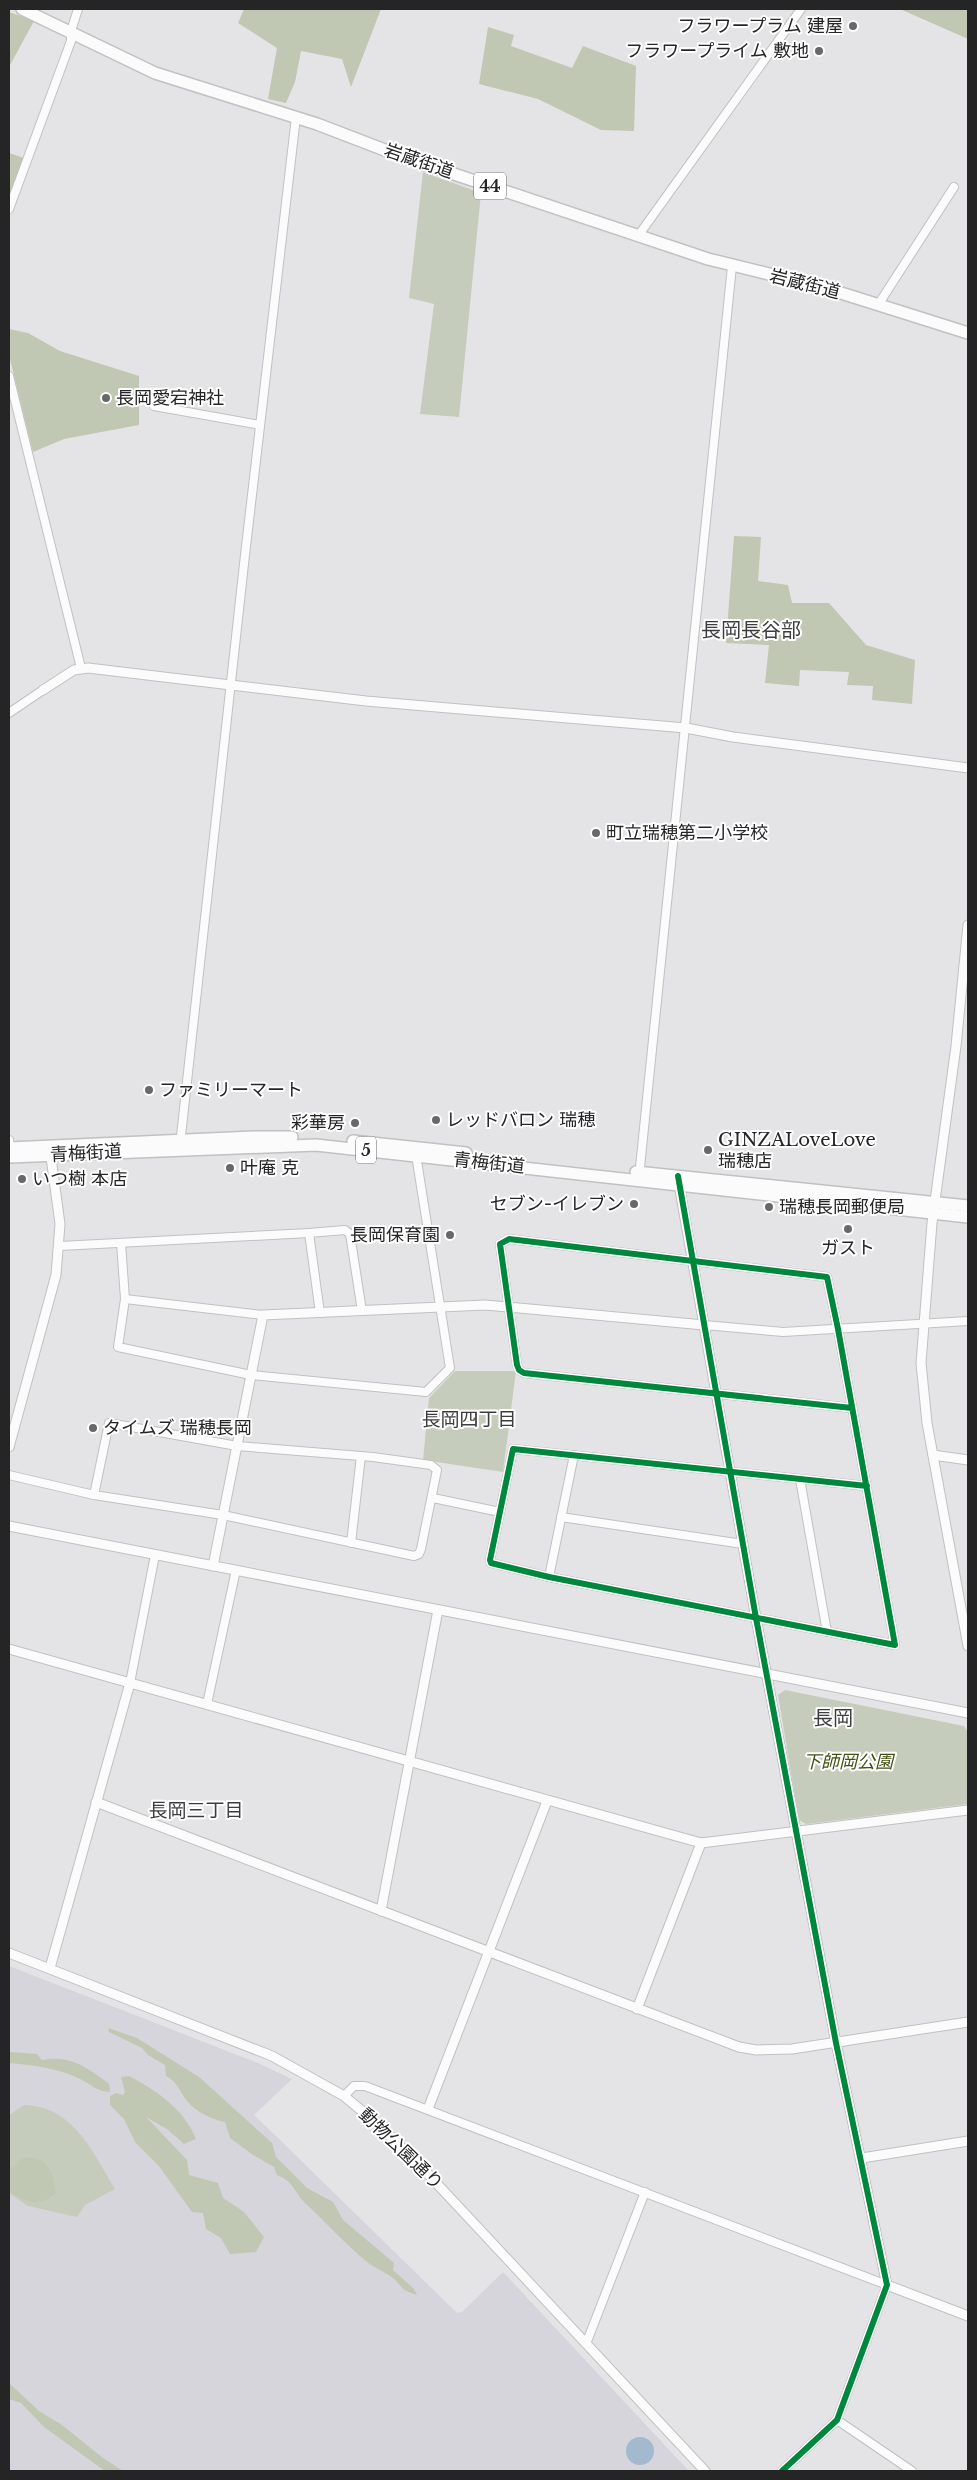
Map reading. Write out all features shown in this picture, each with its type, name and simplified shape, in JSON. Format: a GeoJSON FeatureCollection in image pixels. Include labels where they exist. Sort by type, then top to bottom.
{"type":"FeatureCollection","features":[{"type":"Feature","properties":{"kind":"main road","name":"岩蔵街道"},"geometry":{"type":"LineString","coordinates":[[22,9],[155,72],[296,117],[412,160],[638,236],[732,266],[802,281],[968,333]]}},
{"type":"Feature","properties":{"kind":"main road","name":"青梅街道"},"geometry":{"type":"LineString","coordinates":[[10,1150],[51,1151],[180,1144],[253,1137],[311,1138],[423,1147],[640,1176]]}},
{"type":"Feature","properties":{"kind":"main road","name":"青梅街道"},"geometry":{"type":"LineString","coordinates":[[180,1144],[316,1145],[640,1176],[934,1208],[968,1217]]}},
{"type":"Feature","properties":{"kind":"main road","name":"青梅街道"},"geometry":{"type":"LineString","coordinates":[[934,1208],[968,1206]]}},
{"type":"Feature","properties":{"kind":"street"},"geometry":{"type":"LineString","coordinates":[[9,210],[71,41],[71,31],[78,9]]}},
{"type":"Feature","properties":{"kind":"street"},"geometry":{"type":"LineString","coordinates":[[638,236],[801,9]]}},
{"type":"Feature","properties":{"kind":"street"},"geometry":{"type":"LineString","coordinates":[[180,1144],[230,686],[296,117]]}},
{"type":"Feature","properties":{"kind":"street"},"geometry":{"type":"LineString","coordinates":[[878,305],[954,187]]}},
{"type":"Feature","properties":{"kind":"street"},"geometry":{"type":"LineString","coordinates":[[640,1176],[732,266]]}},
{"type":"Feature","properties":{"kind":"street"},"geometry":{"type":"LineString","coordinates":[[9,376],[81,668]]}},
{"type":"Feature","properties":{"kind":"street"},"geometry":{"type":"LineString","coordinates":[[154,406],[260,425]]}},
{"type":"Feature","properties":{"kind":"street"},"geometry":{"type":"LineString","coordinates":[[9,713],[70,672],[81,668],[366,701],[686,728],[733,737],[968,768]]}},
{"type":"Feature","properties":{"kind":"street"},"geometry":{"type":"LineString","coordinates":[[968,925],[934,1208],[923,1323],[922,1382],[933,1455],[968,1646]]}},
{"type":"Feature","properties":{"kind":"street"},"geometry":{"type":"LineString","coordinates":[[9,1447],[51,1298],[60,1246],[59,1209],[51,1151]]}},
{"type":"Feature","properties":{"kind":"street"},"geometry":{"type":"LineString","coordinates":[[121,1243],[125,1299],[118,1347],[251,1375],[426,1392],[450,1368],[416,1155]]}},
{"type":"Feature","properties":{"kind":"street"},"geometry":{"type":"LineString","coordinates":[[678,1180],[756,1618],[768,1673],[836,2043],[862,2158],[887,2286],[837,2420],[782,2471]]}},
{"type":"Feature","properties":{"kind":"street"},"geometry":{"type":"LineString","coordinates":[[60,1246],[346,1230],[350,1234],[362,1311]]}},
{"type":"Feature","properties":{"kind":"street"},"geometry":{"type":"LineString","coordinates":[[309,1233],[320,1313]]}},
{"type":"Feature","properties":{"kind":"street"},"geometry":{"type":"LineString","coordinates":[[852,1408],[524,1373],[519,1370],[517,1365],[499,1248],[503,1241],[509,1239],[823,1275],[828,1281],[838,1329],[895,1645],[549,1577],[492,1563],[490,1560],[513,1449],[866,1486]]}},
{"type":"Feature","properties":{"kind":"street"},"geometry":{"type":"LineString","coordinates":[[125,1299],[263,1315],[440,1307],[509,1307],[783,1332],[968,1321]]}},
{"type":"Feature","properties":{"kind":"street"},"geometry":{"type":"LineString","coordinates":[[213,1566],[263,1315]]}},
{"type":"Feature","properties":{"kind":"street"},"geometry":{"type":"LineString","coordinates":[[9,1475],[94,1495],[223,1515],[414,1556],[419,1554],[433,1498],[437,1470],[431,1464],[237,1446],[109,1423],[94,1495]]}},
{"type":"Feature","properties":{"kind":"street"},"geometry":{"type":"LineString","coordinates":[[549,1577],[574,1455]]}},
{"type":"Feature","properties":{"kind":"street"},"geometry":{"type":"LineString","coordinates":[[933,1455],[968,1460]]}},
{"type":"Feature","properties":{"kind":"street"},"geometry":{"type":"LineString","coordinates":[[351,1543],[361,1456]]}},
{"type":"Feature","properties":{"kind":"street"},"geometry":{"type":"LineString","coordinates":[[800,1479],[827,1632]]}},
{"type":"Feature","properties":{"kind":"street"},"geometry":{"type":"LineString","coordinates":[[433,1498],[500,1512]]}},
{"type":"Feature","properties":{"kind":"street"},"geometry":{"type":"LineString","coordinates":[[561,1517],[743,1544]]}},
{"type":"Feature","properties":{"kind":"street"},"geometry":{"type":"LineString","coordinates":[[9,1526],[968,1713]]}},
{"type":"Feature","properties":{"kind":"street"},"geometry":{"type":"LineString","coordinates":[[50,1968],[130,1683],[155,1554]]}},
{"type":"Feature","properties":{"kind":"street"},"geometry":{"type":"LineString","coordinates":[[207,1704],[236,1570]]}},
{"type":"Feature","properties":{"kind":"street"},"geometry":{"type":"LineString","coordinates":[[382,1911],[438,1610]]}},
{"type":"Feature","properties":{"kind":"street"},"geometry":{"type":"LineString","coordinates":[[9,1648],[701,1843],[968,1810]]}},
{"type":"Feature","properties":{"kind":"street"},"geometry":{"type":"LineString","coordinates":[[428,2109],[547,1800]]}},
{"type":"Feature","properties":{"kind":"street"},"geometry":{"type":"LineString","coordinates":[[96,1802],[722,2042],[756,2050],[836,2043],[968,2022]]}},
{"type":"Feature","properties":{"kind":"street"},"geometry":{"type":"LineString","coordinates":[[637,2009],[701,1843]]}},
{"type":"Feature","properties":{"kind":"street","name":"動物公園通り"},"geometry":{"type":"LineString","coordinates":[[9,1953],[272,2056],[344,2096],[380,2126],[426,2172],[705,2471]]}},
{"type":"Feature","properties":{"kind":"street"},"geometry":{"type":"LineString","coordinates":[[344,2096],[354,2086],[365,2086],[968,2316]]}},
{"type":"Feature","properties":{"kind":"street"},"geometry":{"type":"LineString","coordinates":[[862,2158],[968,2141]]}},
{"type":"Feature","properties":{"kind":"street"},"geometry":{"type":"LineString","coordinates":[[586,2344],[645,2192]]}},
{"type":"Feature","properties":{"kind":"street"},"geometry":{"type":"LineString","coordinates":[[837,2420],[912,2471]]}},
{"type":"Feature","properties":{"kind":"shaded area"},"geometry":{"type":"Polygon","coordinates":[[[9,1966],[258,2063],[292,2079],[254,2115],[457,2313],[462,2312],[503,2272],[689,2471],[9,2471],[9,1966]]]}},
{"type":"Feature","properties":{"kind":"green space"},"geometry":{"type":"Polygon","coordinates":[[[244,9],[381,9],[351,87],[342,59],[301,51],[295,82],[286,103],[268,99],[277,48],[238,23],[244,9]]]}},
{"type":"Feature","properties":{"kind":"green space"},"geometry":{"type":"Polygon","coordinates":[[[900,9],[968,9],[968,39],[900,9]]]}},
{"type":"Feature","properties":{"kind":"green space"},"geometry":{"type":"Polygon","coordinates":[[[9,12],[34,21],[9,67],[9,12]]]}},
{"type":"Feature","properties":{"kind":"green space"},"geometry":{"type":"Polygon","coordinates":[[[488,27],[514,35],[511,46],[572,68],[583,46],[636,66],[634,131],[601,130],[538,99],[479,84],[488,27]]]}},
{"type":"Feature","properties":{"kind":"green space"},"geometry":{"type":"Polygon","coordinates":[[[9,153],[24,158],[9,200],[9,153]]]}},
{"type":"Feature","properties":{"kind":"green space"},"geometry":{"type":"Polygon","coordinates":[[[423,172],[481,193],[459,417],[420,414],[434,304],[409,298],[423,172]]]}},
{"type":"Feature","properties":{"kind":"green space"},"geometry":{"type":"Polygon","coordinates":[[[9,329],[28,333],[60,351],[139,376],[139,425],[64,439],[33,452],[9,355],[9,329]]]}},
{"type":"Feature","properties":{"kind":"green space"},"geometry":{"type":"Polygon","coordinates":[[[734,536],[761,537],[758,581],[788,585],[792,603],[829,603],[866,645],[915,660],[912,704],[872,700],[873,686],[847,685],[849,672],[800,670],[799,686],[765,683],[769,645],[726,643],[734,536]]]}},
{"type":"Feature","properties":{"kind":"green space"},"geometry":{"type":"Polygon","coordinates":[[[455,1371],[516,1371],[503,1472],[423,1460],[429,1398],[455,1371]]]}},
{"type":"Feature","properties":{"kind":"green space","name":"下師岡公園"},"geometry":{"type":"Polygon","coordinates":[[[785,1690],[964,1726],[968,1732],[968,1804],[806,1824],[799,1820],[778,1695],[785,1690]]]}},
{"type":"Feature","properties":{"kind":"green space"},"geometry":{"type":"Polygon","coordinates":[[[108,2028],[137,2038],[199,2077],[272,2143],[276,2157],[307,2188],[333,2202],[343,2220],[394,2263],[393,2270],[414,2289],[417,2295],[405,2290],[393,2278],[359,2255],[302,2200],[287,2180],[277,2175],[274,2167],[253,2155],[230,2138],[225,2122],[204,2114],[191,2105],[176,2084],[166,2076],[165,2065],[148,2055],[142,2048],[109,2032],[108,2028]]]}},
{"type":"Feature","properties":{"kind":"green space"},"geometry":{"type":"Polygon","coordinates":[[[9,2052],[37,2054],[42,2060],[61,2059],[78,2064],[109,2084],[110,2092],[101,2091],[78,2078],[53,2069],[9,2063],[9,2052]]]}},
{"type":"Feature","properties":{"kind":"green space"},"geometry":{"type":"Polygon","coordinates":[[[129,2076],[150,2088],[168,2102],[191,2128],[196,2139],[184,2144],[167,2129],[146,2117],[187,2160],[189,2175],[218,2183],[223,2198],[244,2212],[264,2237],[256,2252],[230,2254],[221,2238],[206,2229],[203,2213],[192,2212],[159,2166],[135,2142],[124,2119],[110,2105],[110,2096],[116,2093],[123,2095],[125,2092],[121,2077],[129,2076]]]}},
{"type":"Feature","properties":{"kind":"green space"},"geometry":{"type":"Polygon","coordinates":[[[24,2105],[41,2107],[56,2113],[69,2122],[89,2146],[115,2189],[85,2205],[77,2217],[28,2206],[9,2193],[9,2115],[24,2105]]]}},
{"type":"Feature","properties":{"kind":"green space"},"geometry":{"type":"Polygon","coordinates":[[[30,2157],[43,2161],[52,2174],[56,2193],[39,2202],[27,2201],[9,2191],[9,2167],[14,2168],[21,2159],[30,2157]]]}},
{"type":"Feature","properties":{"kind":"green space"},"geometry":{"type":"Polygon","coordinates":[[[9,2383],[39,2411],[62,2425],[103,2458],[123,2471],[105,2471],[44,2427],[21,2403],[9,2399],[9,2383]]]}},
{"type":"Feature","properties":{"kind":"water"},"geometry":{"type":"Polygon","coordinates":[[[640,2437],[650,2441],[654,2451],[650,2461],[640,2465],[630,2461],[626,2451],[630,2441],[640,2437]]]}},
{"type":"Feature","properties":{"kind":"cycle path"},"geometry":{"type":"LineString","coordinates":[[678,1176],[756,1618],[836,2043],[887,2285],[837,2420],[782,2471]]}},
{"type":"Feature","properties":{"kind":"cycle path"},"geometry":{"type":"LineString","coordinates":[[852,1408],[524,1373],[519,1370],[517,1365],[500,1244],[509,1239],[827,1277],[838,1329],[895,1645],[549,1577],[491,1563],[490,1560],[513,1449],[867,1486]]}},
{"type":"Feature","properties":{"kind":"place","name":"フラワープラム 建屋"},"geometry":{"type":"Point","coordinates":[853,26]}},
{"type":"Feature","properties":{"kind":"place","name":"フラワープライム 敷地"},"geometry":{"type":"Point","coordinates":[819,51]}},
{"type":"Feature","properties":{"kind":"place","name":"長岡愛宕神社"},"geometry":{"type":"Point","coordinates":[106,398]}},
{"type":"Feature","properties":{"kind":"place","name":"町立瑞穂第二小学校"},"geometry":{"type":"Point","coordinates":[596,833]}},
{"type":"Feature","properties":{"kind":"place","name":"ファミリーマート"},"geometry":{"type":"Point","coordinates":[149,1090]}},
{"type":"Feature","properties":{"kind":"place","name":"レッドバロン 瑞穂"},"geometry":{"type":"Point","coordinates":[436,1120]}},
{"type":"Feature","properties":{"kind":"place","name":"彩華房"},"geometry":{"type":"Point","coordinates":[355,1123]}},
{"type":"Feature","properties":{"kind":"place","name":"GINZALoveLove 瑞穂店"},"geometry":{"type":"Point","coordinates":[708,1150]}},
{"type":"Feature","properties":{"kind":"place","name":"叶庵 克"},"geometry":{"type":"Point","coordinates":[230,1168]}},
{"type":"Feature","properties":{"kind":"place","name":"いつ樹 本店"},"geometry":{"type":"Point","coordinates":[22,1179]}},
{"type":"Feature","properties":{"kind":"place","name":"セブン-イレブン"},"geometry":{"type":"Point","coordinates":[634,1204]}},
{"type":"Feature","properties":{"kind":"place","name":"瑞穂長岡郵便局"},"geometry":{"type":"Point","coordinates":[769,1207]}},
{"type":"Feature","properties":{"kind":"place","name":"ガスト"},"geometry":{"type":"Point","coordinates":[848,1229]}},
{"type":"Feature","properties":{"kind":"place","name":"長岡保育園"},"geometry":{"type":"Point","coordinates":[450,1235]}},
{"type":"Feature","properties":{"kind":"place","name":"タイムズ 瑞穂長岡"},"geometry":{"type":"Point","coordinates":[93,1428]}},
{"type":"Feature","properties":{"kind":"district","name":"長岡長谷部"},"geometry":{"type":"Point","coordinates":[751,630]}},
{"type":"Feature","properties":{"kind":"district","name":"長岡四丁目"},"geometry":{"type":"Point","coordinates":[469,1419]}},
{"type":"Feature","properties":{"kind":"district","name":"長岡"},"geometry":{"type":"Point","coordinates":[833,1718]}},
{"type":"Feature","properties":{"kind":"district","name":"長岡三丁目"},"geometry":{"type":"Point","coordinates":[196,1810]}}]}
